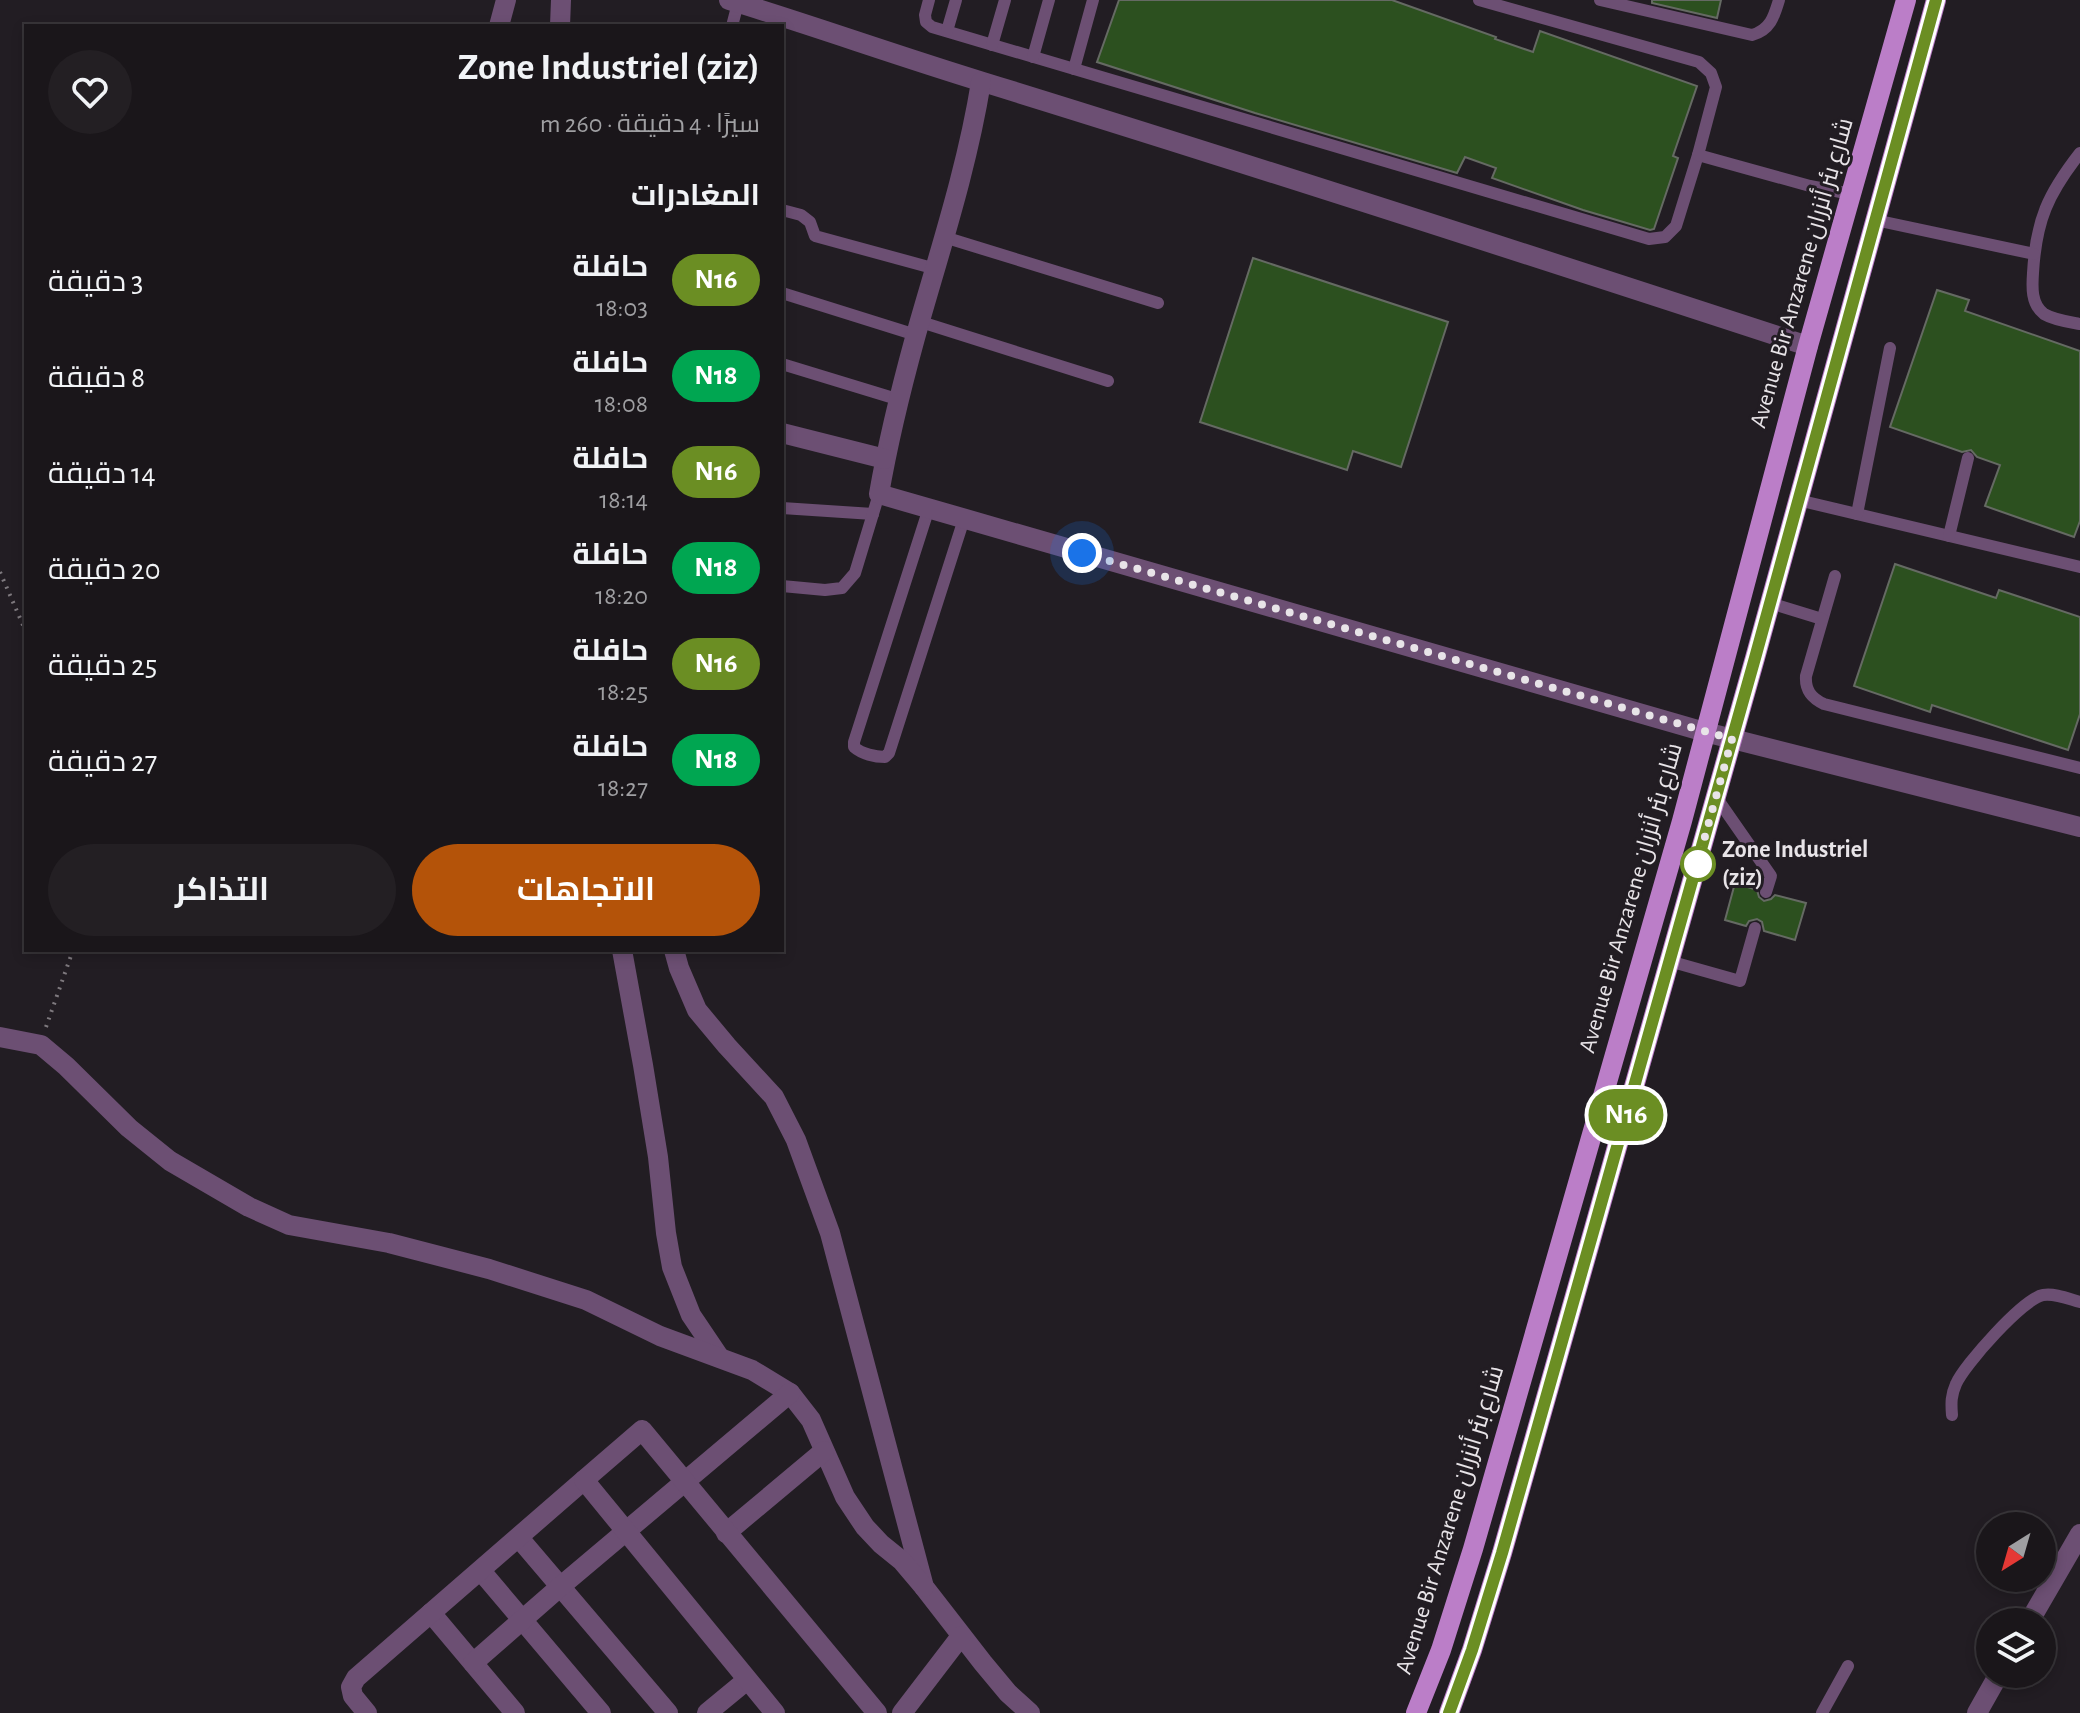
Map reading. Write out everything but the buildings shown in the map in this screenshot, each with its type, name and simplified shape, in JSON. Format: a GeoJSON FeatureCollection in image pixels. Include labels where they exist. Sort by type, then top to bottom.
{"type":"FeatureCollection","features":[{"type":"Feature","properties":{"kind":"main road","name":"Avenue Bir Anzarene شارع بئر أنزران"},"geometry":{"type":"LineString","coordinates":[[1416,1713],[1441,1650],[1473,1549],[1682,821],[1808,346],[1906,0]]}},
{"type":"Feature","properties":{"kind":"main road"},"geometry":{"type":"LineString","coordinates":[[1449,1713],[1502,1553],[1716,797],[1936,0]]}},
{"type":"Feature","properties":{"kind":"street"},"geometry":{"type":"LineString","coordinates":[[500,24],[506,0]]}},
{"type":"Feature","properties":{"kind":"street"},"geometry":{"type":"LineString","coordinates":[[560,24],[561,0]]}},
{"type":"Feature","properties":{"kind":"street"},"geometry":{"type":"LineString","coordinates":[[734,1],[1808,346]]}},
{"type":"Feature","properties":{"kind":"street"},"geometry":{"type":"LineString","coordinates":[[981,82],[972,130],[918,328],[876,504],[929,508],[1705,732],[2080,827]]}},
{"type":"Feature","properties":{"kind":"street"},"geometry":{"type":"LineString","coordinates":[[784,434],[885,459]]}},
{"type":"Feature","properties":{"kind":"street"},"geometry":{"type":"LineString","coordinates":[[622,952],[643,1065],[672,1267],[691,1315],[720,1358]]}},
{"type":"Feature","properties":{"kind":"street"},"geometry":{"type":"LineString","coordinates":[[675,952],[697,1010],[774,1097],[796,1140],[830,1233],[924,1587]]}},
{"type":"Feature","properties":{"kind":"street"},"geometry":{"type":"LineString","coordinates":[[0,1037],[41,1045],[129,1128],[170,1161],[249,1207],[289,1225],[403,1247],[489,1269],[586,1300],[660,1336],[752,1370],[790,1393],[811,1420],[845,1497],[865,1527],[902,1561],[1008,1693],[1030,1713]]}},
{"type":"Feature","properties":{"kind":"street"},"geometry":{"type":"LineString","coordinates":[[473,1663],[790,1393]]}},
{"type":"Feature","properties":{"kind":"street"},"geometry":{"type":"LineString","coordinates":[[367,1713],[353,1696],[351,1687],[356,1678],[642,1430],[877,1713]]}},
{"type":"Feature","properties":{"kind":"street"},"geometry":{"type":"LineString","coordinates":[[726,1533],[824,1451]]}},
{"type":"Feature","properties":{"kind":"street"},"geometry":{"type":"LineString","coordinates":[[584,1480],[775,1713]]}},
{"type":"Feature","properties":{"kind":"street"},"geometry":{"type":"LineString","coordinates":[[2037,1608],[2080,1534]]}},
{"type":"Feature","properties":{"kind":"street"},"geometry":{"type":"LineString","coordinates":[[519,1538],[668,1713]]}},
{"type":"Feature","properties":{"kind":"street"},"geometry":{"type":"LineString","coordinates":[[481,1571],[601,1713]]}},
{"type":"Feature","properties":{"kind":"street"},"geometry":{"type":"LineString","coordinates":[[431,1613],[515,1713]]}},
{"type":"Feature","properties":{"kind":"street"},"geometry":{"type":"LineString","coordinates":[[902,1713],[961,1636]]}},
{"type":"Feature","properties":{"kind":"street"},"geometry":{"type":"LineString","coordinates":[[707,1713],[747,1680]]}},
{"type":"Feature","properties":{"kind":"street"},"geometry":{"type":"LineString","coordinates":[[1977,1713],[1991,1688]]}},
{"type":"Feature","properties":{"kind":"lane"},"geometry":{"type":"LineString","coordinates":[[929,0],[925,15],[926,22],[932,27],[1649,239],[1665,237],[1676,226],[1698,155],[1716,87],[1711,73],[1699,62],[1479,0]]}},
{"type":"Feature","properties":{"kind":"lane"},"geometry":{"type":"LineString","coordinates":[[947,31],[956,0]]}},
{"type":"Feature","properties":{"kind":"lane"},"geometry":{"type":"LineString","coordinates":[[992,45],[1005,0]]}},
{"type":"Feature","properties":{"kind":"lane"},"geometry":{"type":"LineString","coordinates":[[1033,57],[1049,0]]}},
{"type":"Feature","properties":{"kind":"lane"},"geometry":{"type":"LineString","coordinates":[[1074,69],[1093,0]]}},
{"type":"Feature","properties":{"kind":"lane"},"geometry":{"type":"LineString","coordinates":[[1600,0],[1752,35],[1762,32],[1770,24],[1779,0]]}},
{"type":"Feature","properties":{"kind":"lane"},"geometry":{"type":"LineString","coordinates":[[732,24],[734,1]]}},
{"type":"Feature","properties":{"kind":"lane"},"geometry":{"type":"LineString","coordinates":[[2080,153],[2063,175],[2040,220],[2032,290],[2035,303],[2043,313],[2080,324]]}},
{"type":"Feature","properties":{"kind":"lane"},"geometry":{"type":"LineString","coordinates":[[1698,155],[1851,194]]}},
{"type":"Feature","properties":{"kind":"lane"},"geometry":{"type":"LineString","coordinates":[[784,211],[801,215],[810,222],[815,236],[936,269]]}},
{"type":"Feature","properties":{"kind":"lane"},"geometry":{"type":"LineString","coordinates":[[1875,220],[2034,254]]}},
{"type":"Feature","properties":{"kind":"lane"},"geometry":{"type":"LineString","coordinates":[[944,237],[1158,303]]}},
{"type":"Feature","properties":{"kind":"lane"},"geometry":{"type":"LineString","coordinates":[[784,294],[1108,381]]}},
{"type":"Feature","properties":{"kind":"lane"},"geometry":{"type":"LineString","coordinates":[[1857,514],[1890,348]]}},
{"type":"Feature","properties":{"kind":"lane"},"geometry":{"type":"LineString","coordinates":[[784,365],[900,400]]}},
{"type":"Feature","properties":{"kind":"lane"},"geometry":{"type":"LineString","coordinates":[[1949,536],[1968,458]]}},
{"type":"Feature","properties":{"kind":"lane"},"geometry":{"type":"LineString","coordinates":[[1798,500],[2080,567]]}},
{"type":"Feature","properties":{"kind":"lane"},"geometry":{"type":"LineString","coordinates":[[784,508],[876,504],[855,573],[842,588],[825,590],[784,586]]}},
{"type":"Feature","properties":{"kind":"lane"},"geometry":{"type":"LineString","coordinates":[[929,508],[854,742],[854,747],[859,751],[879,757],[889,753],[964,519]]}},
{"type":"Feature","properties":{"kind":"lane"},"geometry":{"type":"LineString","coordinates":[[1835,576],[1806,676],[1806,685],[1815,700],[2080,768]]}},
{"type":"Feature","properties":{"kind":"lane"},"geometry":{"type":"LineString","coordinates":[[1770,603],[1822,619]]}},
{"type":"Feature","properties":{"kind":"lane"},"geometry":{"type":"LineString","coordinates":[[1716,797],[1771,876],[1766,892]]}},
{"type":"Feature","properties":{"kind":"lane"},"geometry":{"type":"LineString","coordinates":[[1669,961],[1740,981],[1755,928]]}},
{"type":"Feature","properties":{"kind":"lane"},"geometry":{"type":"LineString","coordinates":[[1952,1415],[1951,1397],[1964,1369],[2030,1301],[2041,1295],[2052,1295],[2080,1302]]}},
{"type":"Feature","properties":{"kind":"lane"},"geometry":{"type":"LineString","coordinates":[[1822,1713],[1848,1666]]}},
{"type":"Feature","properties":{"kind":"path"},"geometry":{"type":"LineString","coordinates":[[0,572],[24,627]]}},
{"type":"Feature","properties":{"kind":"path"},"geometry":{"type":"LineString","coordinates":[[41,1045],[72,952]]}},
{"type":"Feature","properties":{"kind":"bus line","name":"N16"},"geometry":{"type":"LineString","coordinates":[[1449,1713],[1502,1553],[1755,658],[1936,0]]}},
{"type":"Feature","properties":{"kind":"place","name":"Zone Industriel (ziz)"},"geometry":{"type":"Point","coordinates":[1698,864]}},
{"type":"Feature","properties":{"kind":"route"},"geometry":{"type":"LineString","coordinates":[[1082,553],[1732,739],[1696,869],[1698,864]]}}]}
